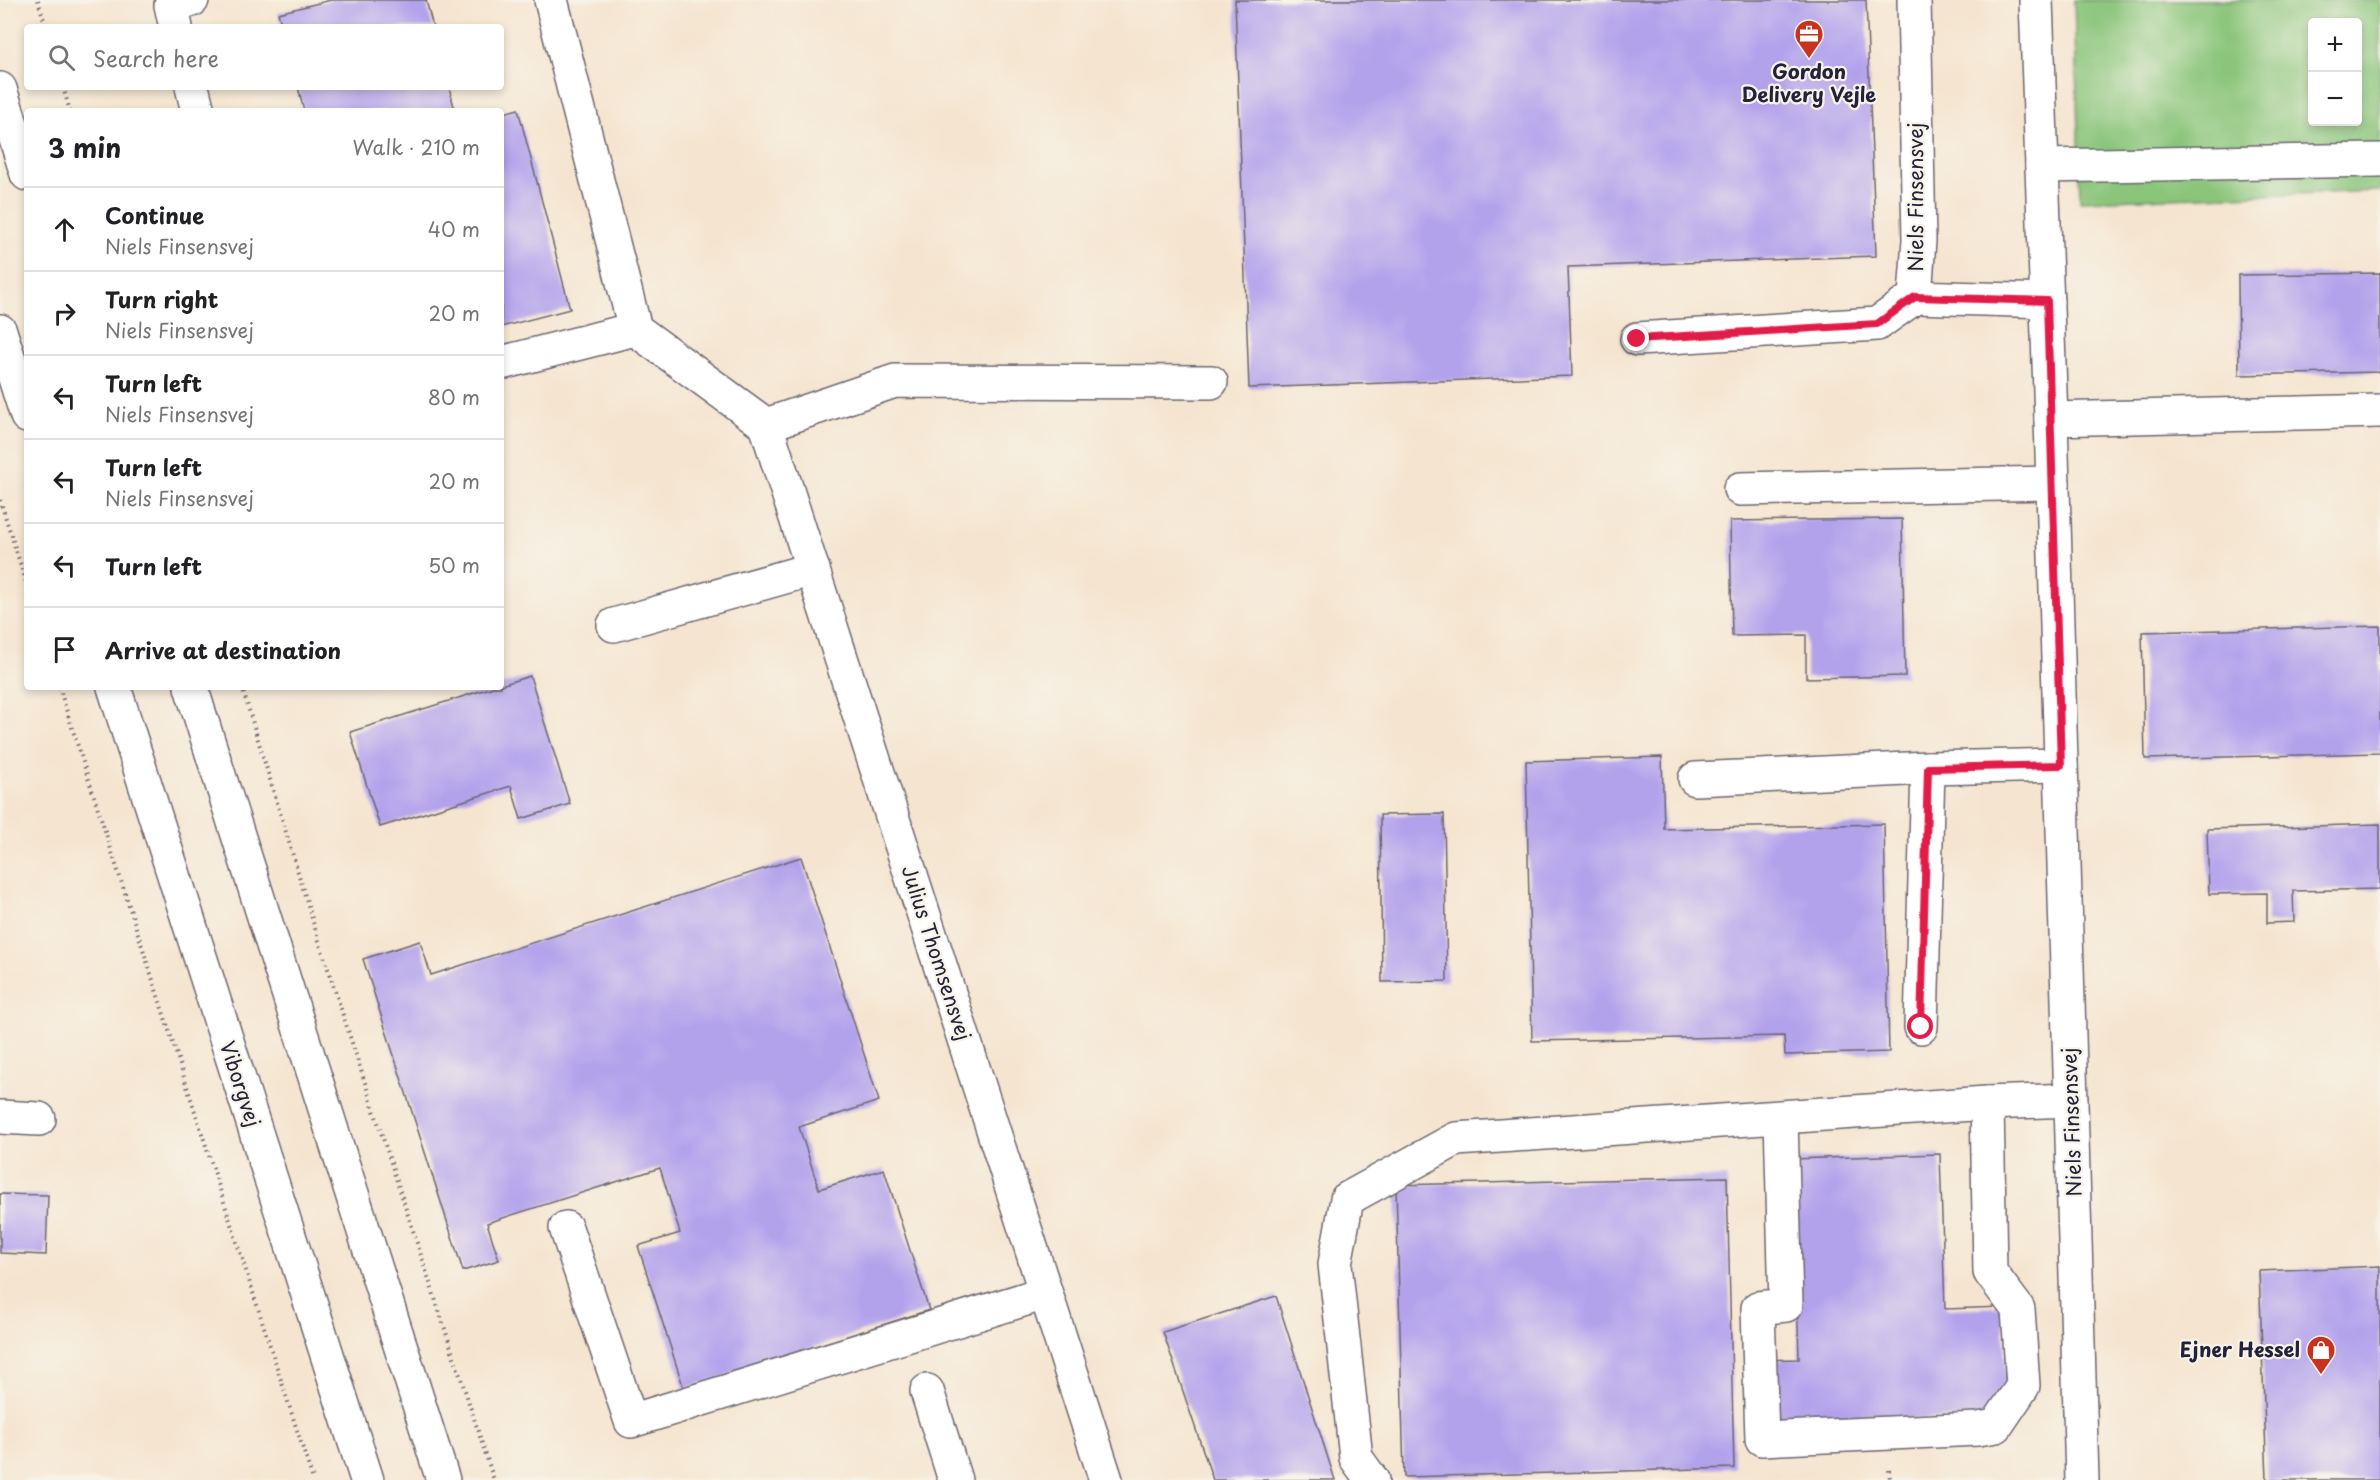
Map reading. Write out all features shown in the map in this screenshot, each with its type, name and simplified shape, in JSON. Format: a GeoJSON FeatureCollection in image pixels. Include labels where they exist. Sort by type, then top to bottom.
{"type":"FeatureCollection","features":[{"type":"Feature","properties":{"kind":"street"},"geometry":{"type":"LineString","coordinates":[[175,24],[171,5],[192,0]]}},
{"type":"Feature","properties":{"kind":"street"},"geometry":{"type":"LineString","coordinates":[[550,0],[635,329],[766,425],[895,381],[1211,382]]}},
{"type":"Feature","properties":{"kind":"street","name":"Niels Finsensvej"},"geometry":{"type":"LineString","coordinates":[[1914,0],[1919,240],[1915,297],[2047,301]]}},
{"type":"Feature","properties":{"kind":"street","name":"Niels Finsensvej"},"geometry":{"type":"LineString","coordinates":[[2036,0],[2053,483],[2081,1480]]}},
{"type":"Feature","properties":{"kind":"street"},"geometry":{"type":"LineString","coordinates":[[0,89],[24,165]]}},
{"type":"Feature","properties":{"kind":"street"},"geometry":{"type":"LineString","coordinates":[[193,90],[197,108]]}},
{"type":"Feature","properties":{"kind":"street"},"geometry":{"type":"LineString","coordinates":[[2042,166],[2380,160]]}},
{"type":"Feature","properties":{"kind":"street"},"geometry":{"type":"LineString","coordinates":[[1637,339],[1877,324],[1915,297]]}},
{"type":"Feature","properties":{"kind":"street"},"geometry":{"type":"LineString","coordinates":[[504,362],[635,329]]}},
{"type":"Feature","properties":{"kind":"street"},"geometry":{"type":"LineString","coordinates":[[0,331],[24,407]]}},
{"type":"Feature","properties":{"kind":"street"},"geometry":{"type":"LineString","coordinates":[[2051,419],[2380,411]]}},
{"type":"Feature","properties":{"kind":"street","name":"Julius Thomsensvej"},"geometry":{"type":"LineString","coordinates":[[766,425],[1106,1480]]}},
{"type":"Feature","properties":{"kind":"street"},"geometry":{"type":"LineString","coordinates":[[1740,489],[2053,483]]}},
{"type":"Feature","properties":{"kind":"street"},"geometry":{"type":"LineString","coordinates":[[614,625],[813,569]]}},
{"type":"Feature","properties":{"kind":"street","name":"Viborgvej"},"geometry":{"type":"LineString","coordinates":[[115,690],[367,1480]]}},
{"type":"Feature","properties":{"kind":"street"},"geometry":{"type":"LineString","coordinates":[[191,690],[443,1480]]}},
{"type":"Feature","properties":{"kind":"street"},"geometry":{"type":"LineString","coordinates":[[1695,780],[1928,768],[2061,765]]}},
{"type":"Feature","properties":{"kind":"street"},"geometry":{"type":"LineString","coordinates":[[1921,1027],[1928,768]]}},
{"type":"Feature","properties":{"kind":"street"},"geometry":{"type":"LineString","coordinates":[[1372,1480],[1356,1458],[1335,1264],[1347,1199],[1456,1139],[1987,1103],[2071,1100]]}},
{"type":"Feature","properties":{"kind":"street"},"geometry":{"type":"LineString","coordinates":[[1781,1118],[1786,1305],[1758,1308],[1762,1439],[1978,1430],[1996,1426],[2023,1386],[2018,1309],[1990,1272],[1987,1103]]}},
{"type":"Feature","properties":{"kind":"street"},"geometry":{"type":"LineString","coordinates":[[0,1117],[39,1119]]}},
{"type":"Feature","properties":{"kind":"street"},"geometry":{"type":"LineString","coordinates":[[566,1228],[631,1421],[1045,1293]]}},
{"type":"Feature","properties":{"kind":"street"},"geometry":{"type":"LineString","coordinates":[[927,1391],[955,1480]]}},
{"type":"Feature","properties":{"kind":"path"},"geometry":{"type":"LineString","coordinates":[[38,0],[45,24]]}},
{"type":"Feature","properties":{"kind":"path"},"geometry":{"type":"LineString","coordinates":[[64,90],[69,108]]}},
{"type":"Feature","properties":{"kind":"path"},"geometry":{"type":"LineString","coordinates":[[0,500],[24,576]]}},
{"type":"Feature","properties":{"kind":"path"},"geometry":{"type":"LineString","coordinates":[[60,690],[314,1480]]}},
{"type":"Feature","properties":{"kind":"path"},"geometry":{"type":"LineString","coordinates":[[243,690],[317,935],[494,1480]]}},
{"type":"Feature","properties":{"kind":"green space"},"geometry":{"type":"Polygon","coordinates":[[[2074,0],[2380,0],[2380,191],[2080,201],[2074,0]]]}},
{"type":"Feature","properties":{"kind":"building"},"geometry":{"type":"Polygon","coordinates":[[[331,0],[426,0],[432,24],[281,24],[278,13],[331,0]]]}},
{"type":"Feature","properties":{"kind":"building"},"geometry":{"type":"Polygon","coordinates":[[[1235,0],[1866,0],[1876,256],[1568,267],[1572,376],[1249,388],[1235,0]]]}},
{"type":"Feature","properties":{"kind":"building"},"geometry":{"type":"Polygon","coordinates":[[[299,90],[450,90],[454,108],[303,108],[299,90]]]}},
{"type":"Feature","properties":{"kind":"building"},"geometry":{"type":"Polygon","coordinates":[[[518,109],[570,309],[504,326],[504,113],[518,109]]]}},
{"type":"Feature","properties":{"kind":"building"},"geometry":{"type":"Polygon","coordinates":[[[2380,273],[2380,372],[2239,375],[2238,275],[2380,273]]]}},
{"type":"Feature","properties":{"kind":"building"},"geometry":{"type":"Polygon","coordinates":[[[1902,519],[1905,676],[1806,678],[1806,635],[1732,636],[1730,521],[1902,519]]]}},
{"type":"Feature","properties":{"kind":"building"},"geometry":{"type":"Polygon","coordinates":[[[2380,626],[2380,753],[2145,759],[2142,632],[2380,626]]]}},
{"type":"Feature","properties":{"kind":"building"},"geometry":{"type":"Polygon","coordinates":[[[530,676],[570,804],[521,819],[511,786],[380,827],[350,732],[483,690],[504,690],[504,684],[530,676]]]}},
{"type":"Feature","properties":{"kind":"building"},"geometry":{"type":"Polygon","coordinates":[[[1662,757],[1664,829],[1884,824],[1889,1052],[1785,1055],[1784,1036],[1532,1041],[1526,761],[1662,757]]]}},
{"type":"Feature","properties":{"kind":"building"},"geometry":{"type":"Polygon","coordinates":[[[1444,814],[1447,981],[1382,982],[1380,815],[1444,814]]]}},
{"type":"Feature","properties":{"kind":"building"},"geometry":{"type":"Polygon","coordinates":[[[2380,824],[2380,889],[2293,891],[2294,922],[2267,923],[2267,893],[2209,894],[2207,829],[2380,824]]]}},
{"type":"Feature","properties":{"kind":"building"},"geometry":{"type":"Polygon","coordinates":[[[801,857],[879,1101],[799,1127],[819,1189],[884,1169],[929,1310],[684,1389],[638,1246],[680,1233],[660,1168],[487,1223],[499,1260],[463,1271],[363,959],[420,941],[431,975],[801,857]]]}},
{"type":"Feature","properties":{"kind":"building"},"geometry":{"type":"Polygon","coordinates":[[[1940,1154],[1945,1309],[2003,1307],[2006,1401],[1993,1417],[1768,1423],[1766,1360],[1799,1359],[1793,1159],[1940,1154]]]}},
{"type":"Feature","properties":{"kind":"building"},"geometry":{"type":"Polygon","coordinates":[[[1727,1177],[1734,1468],[1404,1477],[1396,1185],[1727,1177]]]}},
{"type":"Feature","properties":{"kind":"building"},"geometry":{"type":"Polygon","coordinates":[[[0,1194],[48,1195],[46,1255],[0,1253],[0,1194]]]}},
{"type":"Feature","properties":{"kind":"building","name":"Ejner Hessel"},"geometry":{"type":"Polygon","coordinates":[[[2380,1266],[2380,1480],[2267,1480],[2259,1271],[2380,1266]]]}},
{"type":"Feature","properties":{"kind":"building"},"geometry":{"type":"Polygon","coordinates":[[[1276,1296],[1335,1480],[1213,1480],[1163,1332],[1276,1296]]]}},
{"type":"Feature","properties":{"kind":"place","name":"Gordon Delivery Vejle"},"geometry":{"type":"Point","coordinates":[1809,60]}},
{"type":"Feature","properties":{"kind":"place","name":"Ejner Hessel"},"geometry":{"type":"Point","coordinates":[2321,1376]}},
{"type":"Feature","properties":{"kind":"route"},"geometry":{"type":"LineString","coordinates":[[1637,339],[1877,324],[1915,297],[2047,301],[2061,765],[1928,768],[1921,1027]]}}]}
